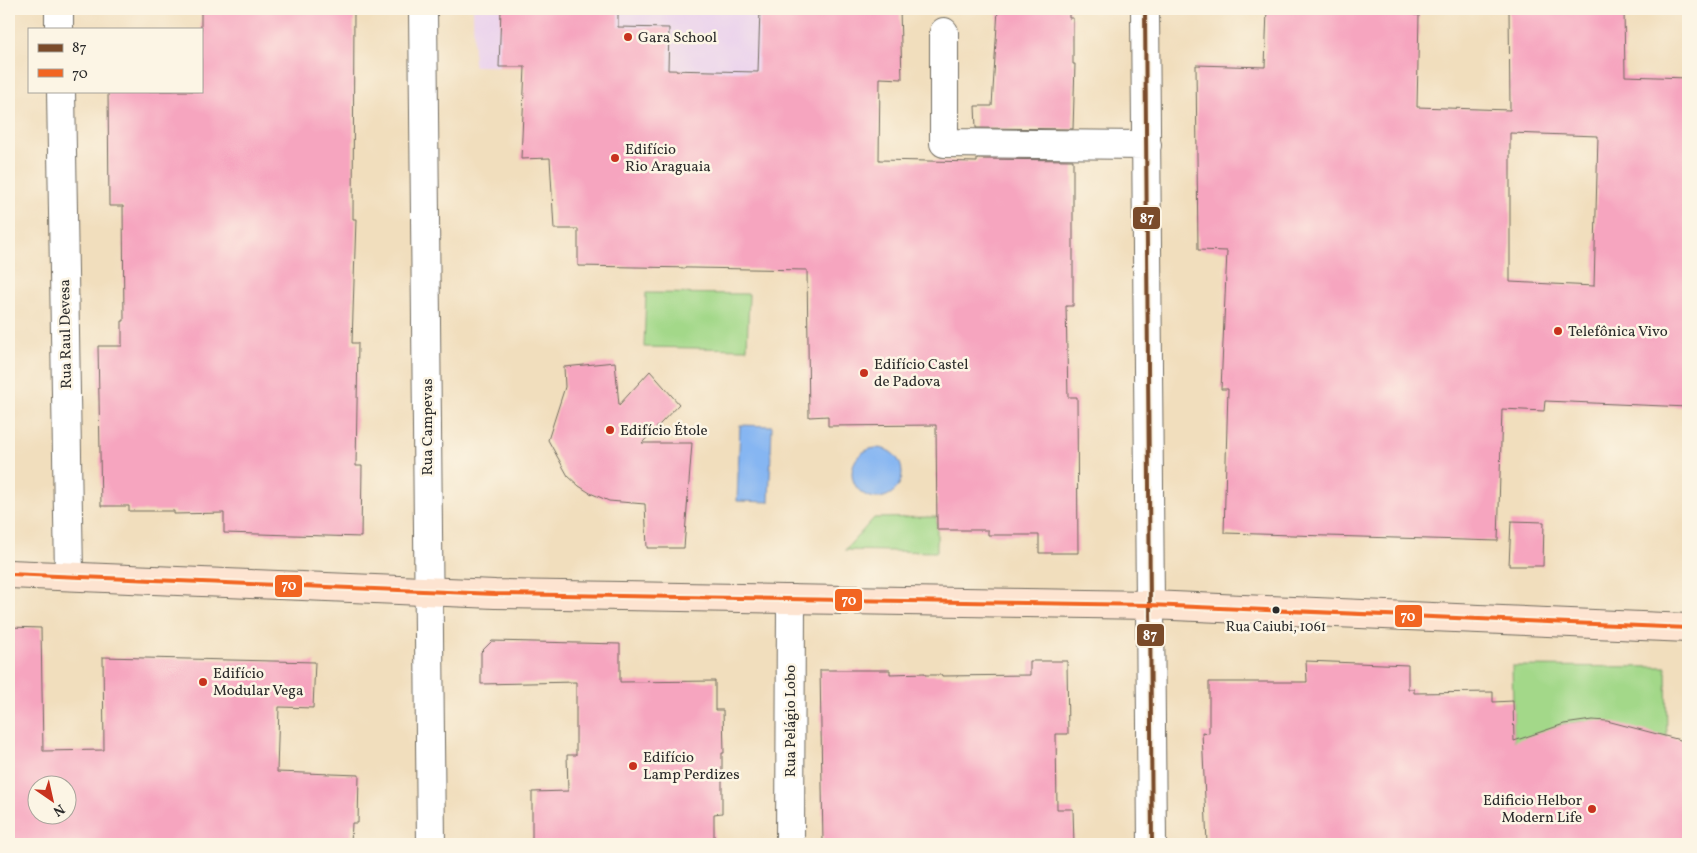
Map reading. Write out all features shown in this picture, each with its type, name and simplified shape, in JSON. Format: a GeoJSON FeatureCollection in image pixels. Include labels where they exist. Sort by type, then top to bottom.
{"type":"FeatureCollection","features":[{"type":"Feature","properties":{"kind":"main road"},"geometry":{"type":"LineString","coordinates":[[9,574],[428,592],[1150,605],[1688,628]]}},
{"type":"Feature","properties":{"kind":"street"},"geometry":{"type":"LineString","coordinates":[[59,9],[60,28]]}},
{"type":"Feature","properties":{"kind":"street","name":"Rua Campevas"},"geometry":{"type":"LineString","coordinates":[[423,9],[431,844]]}},
{"type":"Feature","properties":{"kind":"street"},"geometry":{"type":"LineString","coordinates":[[1144,9],[1152,844]]}},
{"type":"Feature","properties":{"kind":"street"},"geometry":{"type":"LineString","coordinates":[[944,32],[944,143],[1146,145]]}},
{"type":"Feature","properties":{"kind":"street","name":"Rua Raul Devesa"},"geometry":{"type":"LineString","coordinates":[[61,92],[69,576]]}},
{"type":"Feature","properties":{"kind":"street","name":"Rua Pelágio Lobo"},"geometry":{"type":"LineString","coordinates":[[790,844],[791,598]]}},
{"type":"Feature","properties":{"kind":"shaded area","name":"Gara School"},"geometry":{"type":"Polygon","coordinates":[[[473,9],[783,9],[784,72],[474,66],[473,9]]]}},
{"type":"Feature","properties":{"kind":"green space"},"geometry":{"type":"Polygon","coordinates":[[[646,293],[749,294],[747,349],[644,347],[646,293]]]}},
{"type":"Feature","properties":{"kind":"green space"},"geometry":{"type":"Polygon","coordinates":[[[937,517],[937,552],[845,550],[874,518],[937,517]]]}},
{"type":"Feature","properties":{"kind":"green space"},"geometry":{"type":"Polygon","coordinates":[[[1512,666],[1666,667],[1667,742],[1592,720],[1564,724],[1514,744],[1512,666]]]}},
{"type":"Feature","properties":{"kind":"water"},"geometry":{"type":"Polygon","coordinates":[[[740,425],[772,426],[769,502],[737,501],[740,425]]]}},
{"type":"Feature","properties":{"kind":"water"},"geometry":{"type":"Polygon","coordinates":[[[877,448],[887,450],[895,455],[900,463],[902,473],[900,483],[895,491],[887,496],[877,498],[867,496],[859,491],[854,483],[852,473],[854,463],[859,455],[867,450],[877,448]]]}},
{"type":"Feature","properties":{"kind":"building"},"geometry":{"type":"Polygon","coordinates":[[[201,9],[354,9],[353,219],[356,219],[352,343],[358,343],[356,466],[362,466],[361,537],[224,533],[224,513],[174,514],[174,511],[129,511],[129,506],[101,506],[98,346],[122,346],[122,321],[124,321],[123,206],[109,206],[108,92],[202,92],[201,9]]]}},
{"type":"Feature","properties":{"kind":"building"},"geometry":{"type":"Polygon","coordinates":[[[501,9],[618,9],[618,27],[669,28],[668,70],[758,72],[760,9],[900,9],[902,79],[880,78],[879,160],[977,162],[977,159],[1073,160],[1073,306],[1066,306],[1068,397],[1077,397],[1078,553],[1039,553],[1039,535],[988,535],[988,530],[937,530],[936,425],[828,426],[828,416],[809,417],[807,270],[578,266],[578,229],[554,229],[550,158],[521,159],[525,67],[499,67],[501,9]]]}},
{"type":"Feature","properties":{"kind":"building"},"geometry":{"type":"Polygon","coordinates":[[[998,9],[1069,9],[1069,18],[1073,18],[1073,64],[1075,64],[1073,129],[976,128],[975,106],[992,106],[998,9]]]}},
{"type":"Feature","properties":{"kind":"building"},"geometry":{"type":"Polygon","coordinates":[[[1267,9],[1415,9],[1414,15],[1419,15],[1417,107],[1510,110],[1509,9],[1624,9],[1625,76],[1688,78],[1688,407],[1545,401],[1544,411],[1502,409],[1498,541],[1224,533],[1228,389],[1221,389],[1227,251],[1198,250],[1196,65],[1265,67],[1267,9]],[[1510,133],[1510,282],[1594,286],[1598,136],[1510,133]]]}},
{"type":"Feature","properties":{"kind":"building","name":"Edifício Étole"},"geometry":{"type":"Polygon","coordinates":[[[615,362],[619,405],[650,371],[679,404],[642,443],[692,443],[684,548],[647,548],[645,504],[609,501],[579,486],[568,476],[548,440],[565,387],[564,367],[615,362]]]}},
{"type":"Feature","properties":{"kind":"building"},"geometry":{"type":"Polygon","coordinates":[[[1511,521],[1544,522],[1543,566],[1509,566],[1511,521]]]}},
{"type":"Feature","properties":{"kind":"building"},"geometry":{"type":"Polygon","coordinates":[[[9,627],[41,628],[43,751],[104,750],[103,657],[315,662],[313,708],[279,707],[277,772],[359,775],[358,823],[352,823],[351,844],[9,844],[9,627]]]}},
{"type":"Feature","properties":{"kind":"building","name":"Edifício Lamp Perdizes"},"geometry":{"type":"Polygon","coordinates":[[[492,641],[620,644],[620,682],[715,681],[715,710],[723,710],[724,753],[722,753],[722,813],[714,814],[714,843],[532,844],[532,792],[568,791],[567,755],[576,755],[576,682],[481,684],[481,652],[492,641]]]}},
{"type":"Feature","properties":{"kind":"building"},"geometry":{"type":"Polygon","coordinates":[[[1030,661],[1067,661],[1068,734],[1056,734],[1057,809],[1073,809],[1074,844],[823,843],[820,670],[890,670],[890,674],[925,673],[925,675],[942,676],[1030,675],[1030,661]]]}},
{"type":"Feature","properties":{"kind":"building"},"geometry":{"type":"Polygon","coordinates":[[[1306,661],[1408,665],[1408,689],[1414,689],[1414,693],[1493,692],[1493,702],[1513,701],[1514,741],[1564,724],[1592,720],[1607,721],[1688,742],[1688,844],[1207,844],[1202,732],[1209,733],[1209,682],[1307,682],[1306,661]]]}},
{"type":"Feature","properties":{"kind":"transit line","name":"87"},"geometry":{"type":"LineString","coordinates":[[1145,9],[1152,844]]}},
{"type":"Feature","properties":{"kind":"transit line","name":"70"},"geometry":{"type":"LineString","coordinates":[[9,574],[495,594],[1150,605],[1688,628]]}},
{"type":"Feature","properties":{"kind":"place","name":"Gara School"},"geometry":{"type":"Point","coordinates":[628,37]}},
{"type":"Feature","properties":{"kind":"place","name":"Edifício Rio Araguaia"},"geometry":{"type":"Point","coordinates":[615,158]}},
{"type":"Feature","properties":{"kind":"place","name":"Telefônica Vivo"},"geometry":{"type":"Point","coordinates":[1558,331]}},
{"type":"Feature","properties":{"kind":"place","name":"Edifício Castel de Padova"},"geometry":{"type":"Point","coordinates":[864,373]}},
{"type":"Feature","properties":{"kind":"place","name":"Edifício Étole"},"geometry":{"type":"Point","coordinates":[610,430]}},
{"type":"Feature","properties":{"kind":"place","name":"Rua Caiubi, 1061"},"geometry":{"type":"Point","coordinates":[1276,610]}},
{"type":"Feature","properties":{"kind":"place","name":"Edifício Modular Vega"},"geometry":{"type":"Point","coordinates":[203,682]}},
{"type":"Feature","properties":{"kind":"place","name":"Edifício Lamp Perdizes"},"geometry":{"type":"Point","coordinates":[633,766]}},
{"type":"Feature","properties":{"kind":"place","name":"Edificio Helbor Modern Life"},"geometry":{"type":"Point","coordinates":[1592,809]}}]}
